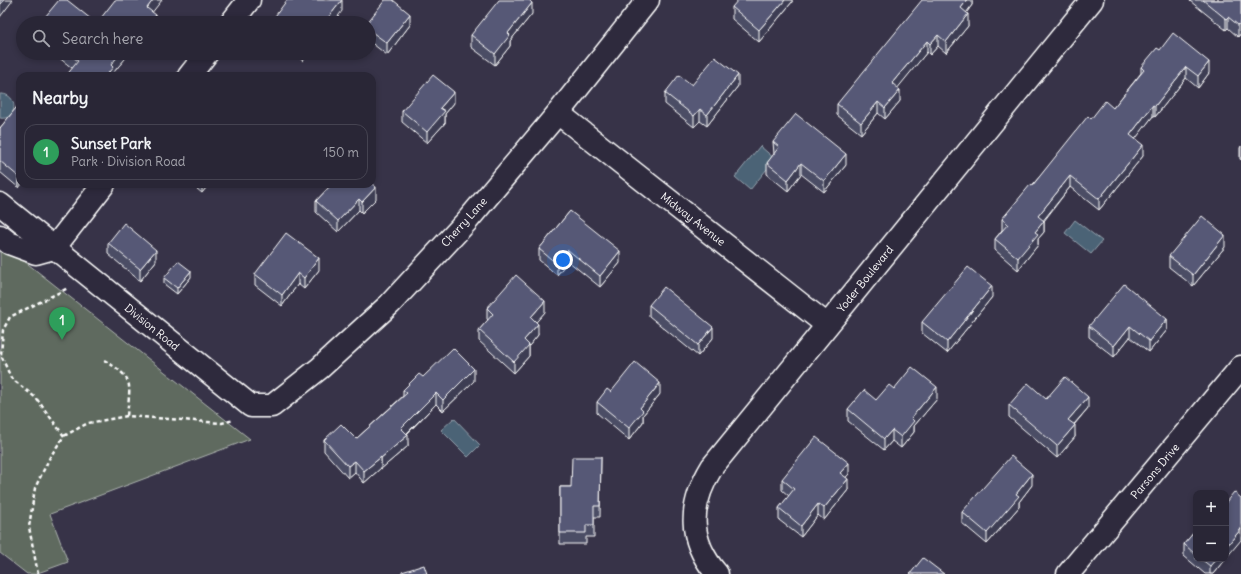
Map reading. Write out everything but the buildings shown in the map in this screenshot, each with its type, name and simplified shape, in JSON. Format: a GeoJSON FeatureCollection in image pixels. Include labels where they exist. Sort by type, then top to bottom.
{"type":"FeatureCollection","features":[{"type":"Feature","properties":{"kind":"street"},"geometry":{"type":"LineString","coordinates":[[236,16],[249,0]]}},
{"type":"Feature","properties":{"kind":"street","name":"Cherry Lane"},"geometry":{"type":"LineString","coordinates":[[251,406],[272,406],[320,368],[390,304],[467,221],[558,113],[648,0]]}},
{"type":"Feature","properties":{"kind":"street","name":"Yoder Boulevard"},"geometry":{"type":"LineString","coordinates":[[718,574],[709,564],[699,546],[694,526],[695,505],[701,485],[712,467],[1092,0]]}},
{"type":"Feature","properties":{"kind":"street"},"geometry":{"type":"LineString","coordinates":[[192,72],[202,60]]}},
{"type":"Feature","properties":{"kind":"street","name":"Midway Avenue"},"geometry":{"type":"LineString","coordinates":[[558,113],[827,325]]}},
{"type":"Feature","properties":{"kind":"street"},"geometry":{"type":"LineString","coordinates":[[0,236],[9,243],[36,253],[54,248],[101,188]]}},
{"type":"Feature","properties":{"kind":"street","name":"Division Road"},"geometry":{"type":"LineString","coordinates":[[0,204],[90,278],[251,406]]}},
{"type":"Feature","properties":{"kind":"street","name":"Parsons Drive"},"geometry":{"type":"LineString","coordinates":[[1068,574],[1241,367]]}},
{"type":"Feature","properties":{"kind":"path"},"geometry":{"type":"LineString","coordinates":[[64,436],[36,398],[11,378],[2,355],[3,330],[10,317],[90,278]]}},
{"type":"Feature","properties":{"kind":"path"},"geometry":{"type":"LineString","coordinates":[[104,360],[127,376],[130,383],[127,416]]}},
{"type":"Feature","properties":{"kind":"path"},"geometry":{"type":"LineString","coordinates":[[38,574],[29,527],[35,488],[50,457],[64,436],[88,423],[127,416],[222,423],[233,421],[251,406]]}},
{"type":"Feature","properties":{"kind":"green space"},"geometry":{"type":"Polygon","coordinates":[[[0,242],[250,439],[50,514],[68,562],[35,574],[27,574],[0,553],[0,242]]]}},
{"type":"Feature","properties":{"kind":"water"},"geometry":{"type":"Polygon","coordinates":[[[0,94],[11,98],[13,102],[13,111],[6,118],[0,118],[0,94]]]}},
{"type":"Feature","properties":{"kind":"water"},"geometry":{"type":"Polygon","coordinates":[[[760,146],[775,159],[750,190],[735,177],[760,146]]]}},
{"type":"Feature","properties":{"kind":"water"},"geometry":{"type":"Polygon","coordinates":[[[1075,220],[1102,241],[1091,254],[1065,233],[1075,220]]]}},
{"type":"Feature","properties":{"kind":"water"},"geometry":{"type":"Polygon","coordinates":[[[454,418],[480,445],[468,457],[441,430],[454,418]]]}},
{"type":"Feature","properties":{"kind":"place","name":"Sunset Park"},"geometry":{"type":"Point","coordinates":[62,340]}}]}
